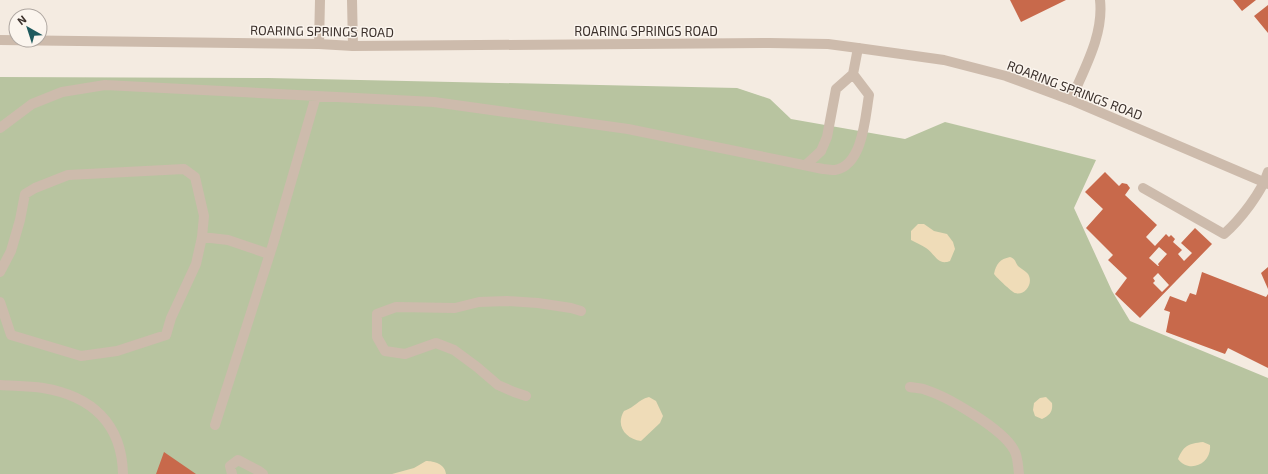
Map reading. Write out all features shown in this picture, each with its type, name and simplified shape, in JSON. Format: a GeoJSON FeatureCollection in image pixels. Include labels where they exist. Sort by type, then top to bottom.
{"type":"FeatureCollection","features":[{"type":"Feature","properties":{"kind":"street"},"geometry":{"type":"LineString","coordinates":[[319,44],[320,0]]}},
{"type":"Feature","properties":{"kind":"street"},"geometry":{"type":"LineString","coordinates":[[352,0],[353,46]]}},
{"type":"Feature","properties":{"kind":"street"},"geometry":{"type":"LineString","coordinates":[[1070,100],[1095,43],[1101,12],[1100,0]]}},
{"type":"Feature","properties":{"kind":"street","name":"ROARING SPRINGS ROAD"},"geometry":{"type":"LineString","coordinates":[[0,40],[319,44],[353,46],[770,43],[828,44],[944,60],[1013,78],[1070,100],[1266,183]]}},
{"type":"Feature","properties":{"kind":"street"},"geometry":{"type":"LineString","coordinates":[[806,164],[821,151],[827,137],[836,89],[853,74],[858,48]]}},
{"type":"Feature","properties":{"kind":"street"},"geometry":{"type":"LineString","coordinates":[[0,128],[32,104],[62,92],[105,85],[434,102],[613,127],[806,164],[823,169],[835,170],[849,164],[857,153],[863,132],[869,95],[853,74]]}},
{"type":"Feature","properties":{"kind":"street"},"geometry":{"type":"LineString","coordinates":[[215,425],[269,254],[316,96]]}},
{"type":"Feature","properties":{"kind":"street"},"geometry":{"type":"LineString","coordinates":[[0,272],[11,251],[25,194],[35,188],[68,175],[184,169],[196,177],[204,216],[202,237],[196,264],[171,318],[166,335],[123,349],[81,356],[11,335],[0,302]]}},
{"type":"Feature","properties":{"kind":"street"},"geometry":{"type":"LineString","coordinates":[[1143,188],[1224,234],[1235,225],[1266,183],[1268,172]]}},
{"type":"Feature","properties":{"kind":"street"},"geometry":{"type":"LineString","coordinates":[[202,237],[228,240],[269,254]]}},
{"type":"Feature","properties":{"kind":"street"},"geometry":{"type":"LineString","coordinates":[[526,396],[498,385],[454,350],[436,343],[405,354],[385,351],[377,337],[377,314],[396,307],[455,308],[479,302],[507,301],[558,306],[581,311]]}},
{"type":"Feature","properties":{"kind":"street"},"geometry":{"type":"LineString","coordinates":[[0,385],[43,388],[67,394],[91,405],[109,424],[119,445],[123,474]]}},
{"type":"Feature","properties":{"kind":"street"},"geometry":{"type":"LineString","coordinates":[[910,387],[926,390],[943,398],[993,427],[1006,438],[1015,451],[1019,474]]}},
{"type":"Feature","properties":{"kind":"street"},"geometry":{"type":"LineString","coordinates":[[232,474],[230,466],[238,460],[263,474]]}},
{"type":"Feature","properties":{"kind":"green space"},"geometry":{"type":"Polygon","coordinates":[[[0,77],[268,78],[737,88],[770,99],[791,119],[905,139],[945,122],[1096,160],[1074,208],[1112,291],[1130,321],[1268,378],[1268,474],[0,474],[0,77]]]}},
{"type":"Feature","properties":{"kind":"sand"},"geometry":{"type":"Polygon","coordinates":[[[918,224],[924,224],[934,231],[947,234],[953,242],[955,249],[950,261],[940,261],[929,250],[911,240],[911,231],[918,224]]]}},
{"type":"Feature","properties":{"kind":"sand"},"geometry":{"type":"Polygon","coordinates":[[[1010,257],[1027,273],[1030,278],[1028,288],[1022,293],[1013,292],[994,274],[999,262],[1010,257]]]}},
{"type":"Feature","properties":{"kind":"sand"},"geometry":{"type":"Polygon","coordinates":[[[649,397],[656,401],[663,416],[660,423],[641,441],[636,440],[627,435],[621,427],[622,417],[624,411],[649,397]]]}},
{"type":"Feature","properties":{"kind":"sand"},"geometry":{"type":"Polygon","coordinates":[[[1046,397],[1052,403],[1052,409],[1049,415],[1042,419],[1035,416],[1033,410],[1034,403],[1040,398],[1046,397]]]}},
{"type":"Feature","properties":{"kind":"sand"},"geometry":{"type":"Polygon","coordinates":[[[1203,442],[1210,445],[1210,452],[1204,462],[1199,465],[1188,466],[1178,459],[1182,451],[1187,446],[1203,442]]]}},
{"type":"Feature","properties":{"kind":"sand"},"geometry":{"type":"Polygon","coordinates":[[[426,461],[436,462],[441,465],[446,474],[392,474],[414,468],[426,461]]]}},
{"type":"Feature","properties":{"kind":"building"},"geometry":{"type":"Polygon","coordinates":[[[1010,0],[1066,0],[1021,22],[1010,0]]]}},
{"type":"Feature","properties":{"kind":"building"},"geometry":{"type":"Polygon","coordinates":[[[1233,0],[1256,0],[1242,11],[1233,0]]]}},
{"type":"Feature","properties":{"kind":"building"},"geometry":{"type":"Polygon","coordinates":[[[1268,5],[1268,33],[1254,16],[1268,5]]]}},
{"type":"Feature","properties":{"kind":"building"},"geometry":{"type":"Polygon","coordinates":[[[1105,172],[1119,186],[1122,183],[1127,184],[1130,188],[1125,195],[1157,225],[1146,237],[1155,246],[1166,234],[1169,237],[1171,235],[1175,239],[1173,242],[1182,250],[1178,254],[1184,261],[1192,253],[1181,243],[1195,228],[1212,244],[1140,318],[1115,294],[1127,278],[1108,260],[1113,255],[1086,228],[1103,209],[1085,192],[1105,172]],[[1159,247],[1149,258],[1158,266],[1167,254],[1159,247]],[[1158,273],[1153,278],[1155,281],[1153,283],[1162,292],[1169,285],[1158,273]]]}},
{"type":"Feature","properties":{"kind":"building"},"geometry":{"type":"Polygon","coordinates":[[[1268,267],[1268,289],[1261,273],[1268,267]]]}},
{"type":"Feature","properties":{"kind":"building"},"geometry":{"type":"Polygon","coordinates":[[[1202,272],[1266,297],[1268,294],[1268,368],[1228,348],[1225,354],[1166,332],[1170,312],[1164,310],[1170,296],[1186,302],[1190,293],[1196,295],[1202,272]]]}},
{"type":"Feature","properties":{"kind":"building"},"geometry":{"type":"Polygon","coordinates":[[[164,452],[196,474],[156,474],[164,452]]]}}]}
